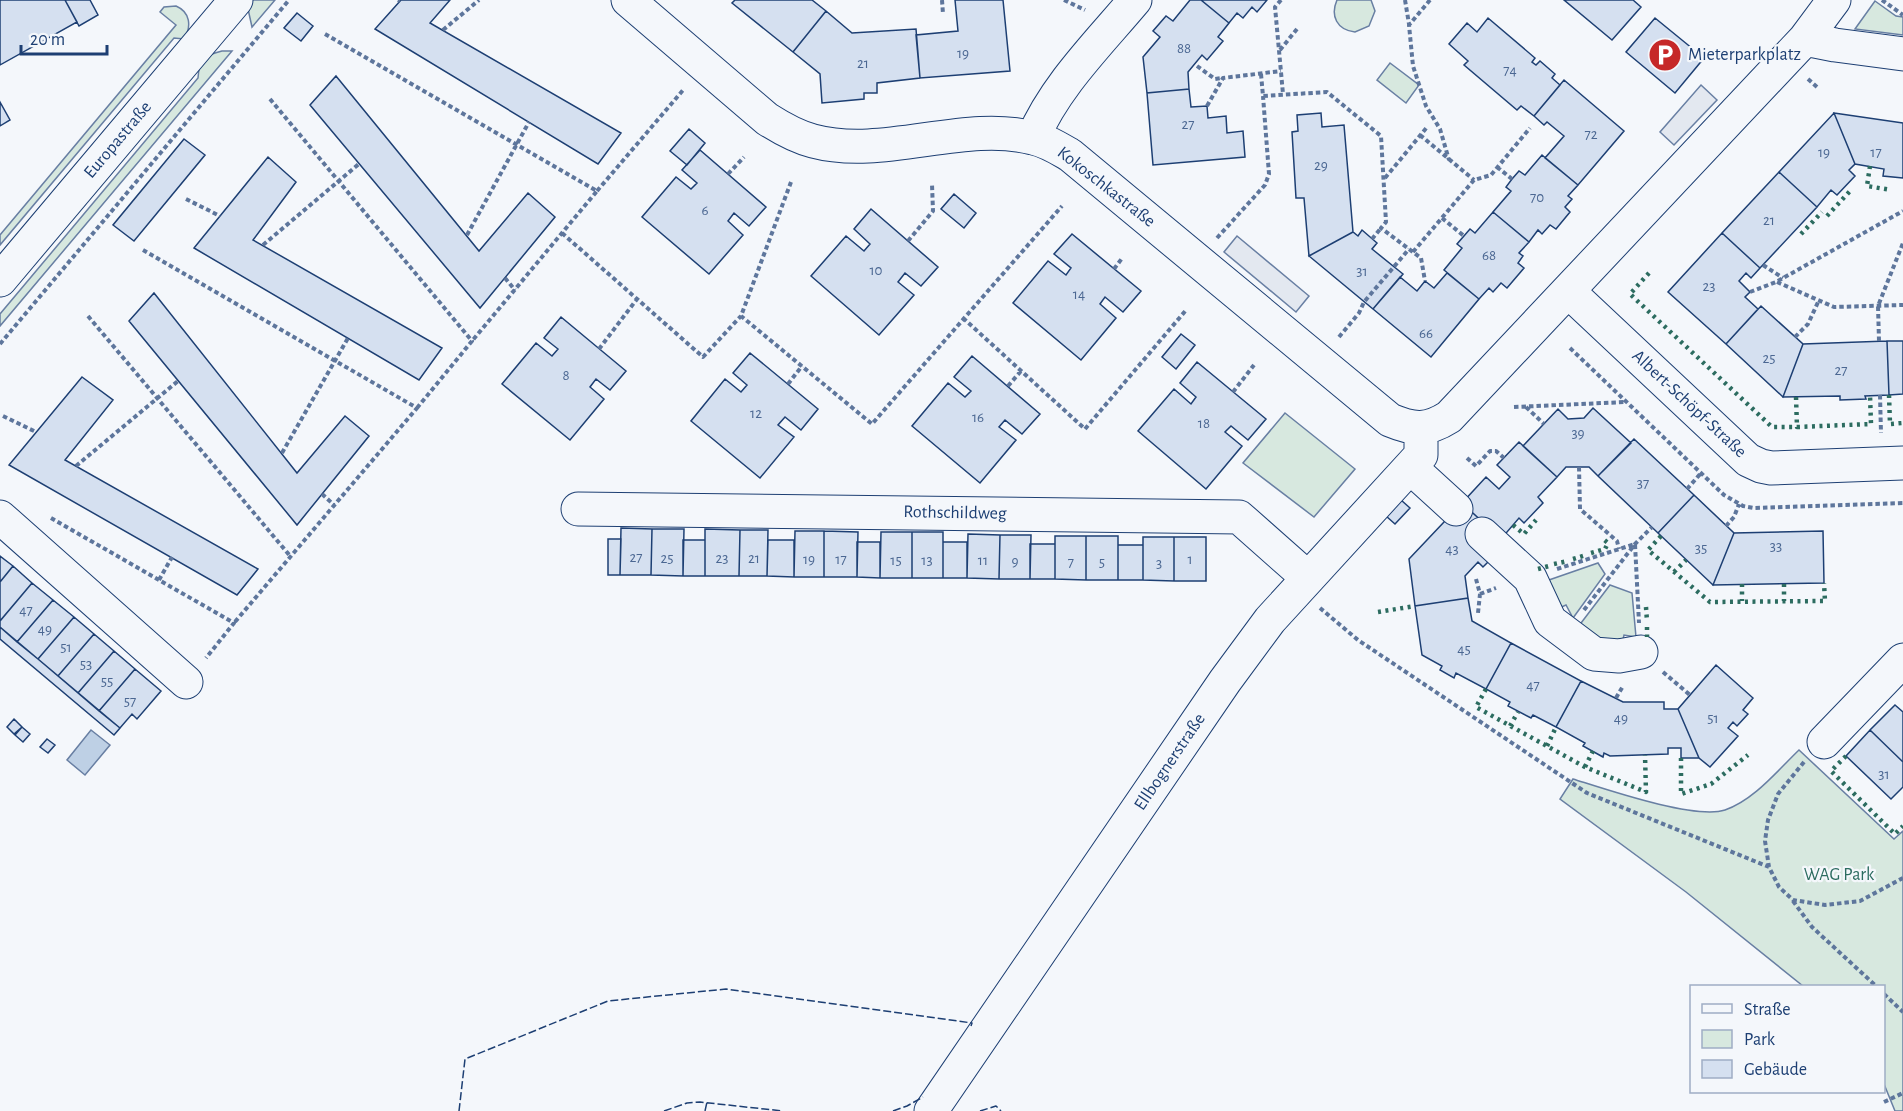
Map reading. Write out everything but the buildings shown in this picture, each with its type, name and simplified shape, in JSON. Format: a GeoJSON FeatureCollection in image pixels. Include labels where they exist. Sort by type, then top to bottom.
{"type":"FeatureCollection","features":[{"type":"Feature","properties":{"kind":"street","name":"Europastraße"},"geometry":{"type":"LineString","coordinates":[[0,280],[236,0]]}},
{"type":"Feature","properties":{"kind":"street","name":"Kokoschkastraße"},"geometry":{"type":"LineString","coordinates":[[628,0],[767,119],[812,141],[842,146],[871,146],[1002,133],[1050,143],[1070,155],[1390,420],[1421,429]]}},
{"type":"Feature","properties":{"kind":"street"},"geometry":{"type":"LineString","coordinates":[[1033,138],[1041,119],[1059,92],[1135,0]]}},
{"type":"Feature","properties":{"kind":"street"},"geometry":{"type":"LineString","coordinates":[[1421,429],[1437,425],[1449,417],[1805,39],[1834,0]]}},
{"type":"Feature","properties":{"kind":"street"},"geometry":{"type":"LineString","coordinates":[[1805,39],[1903,54]]}},
{"type":"Feature","properties":{"kind":"street","name":"Albert-Schöpf-Straße"},"geometry":{"type":"LineString","coordinates":[[1568,291],[1748,460],[1771,468],[1893,463]]}},
{"type":"Feature","properties":{"kind":"street","name":"Ellbognerstraße"},"geometry":{"type":"LineString","coordinates":[[931,1111],[1225,681],[1270,620],[1421,455],[1421,429]]}},
{"type":"Feature","properties":{"kind":"street"},"geometry":{"type":"LineString","coordinates":[[1410,467],[1456,509]]}},
{"type":"Feature","properties":{"kind":"street","name":"Rothschildweg"},"geometry":{"type":"LineString","coordinates":[[578,509],[1239,517],[1303,583]]}},
{"type":"Feature","properties":{"kind":"street"},"geometry":{"type":"LineString","coordinates":[[0,517],[186,682]]}},
{"type":"Feature","properties":{"kind":"street"},"geometry":{"type":"LineString","coordinates":[[1482,534],[1530,578],[1550,621],[1594,654],[1619,656],[1641,652]]}},
{"type":"Feature","properties":{"kind":"street"},"geometry":{"type":"LineString","coordinates":[[1824,742],[1903,660]]}},
{"type":"Feature","properties":{"kind":"path"},"geometry":{"type":"LineString","coordinates":[[0,344],[289,0]]}},
{"type":"Feature","properties":{"kind":"path"},"geometry":{"type":"LineString","coordinates":[[443,30],[479,0]]}},
{"type":"Feature","properties":{"kind":"path"},"geometry":{"type":"LineString","coordinates":[[942,0],[943,14]]}},
{"type":"Feature","properties":{"kind":"path"},"geometry":{"type":"LineString","coordinates":[[1281,0],[1275,7],[1283,94]]}},
{"type":"Feature","properties":{"kind":"path"},"geometry":{"type":"LineString","coordinates":[[1405,0],[1413,66],[1426,106],[1440,129],[1449,160]]}},
{"type":"Feature","properties":{"kind":"path"},"geometry":{"type":"LineString","coordinates":[[1409,25],[1430,0]]}},
{"type":"Feature","properties":{"kind":"path"},"geometry":{"type":"LineString","coordinates":[[1882,0],[1903,15]]}},
{"type":"Feature","properties":{"kind":"path"},"geometry":{"type":"LineString","coordinates":[[1279,51],[1297,29]]}},
{"type":"Feature","properties":{"kind":"path"},"geometry":{"type":"LineString","coordinates":[[325,34],[597,191]]}},
{"type":"Feature","properties":{"kind":"path"},"geometry":{"type":"LineString","coordinates":[[186,682],[704,65]]}},
{"type":"Feature","properties":{"kind":"path"},"geometry":{"type":"LineString","coordinates":[[1197,66],[1215,79],[1281,71]]}},
{"type":"Feature","properties":{"kind":"path"},"geometry":{"type":"LineString","coordinates":[[1211,245],[1264,184],[1269,174],[1261,74]]}},
{"type":"Feature","properties":{"kind":"path"},"geometry":{"type":"LineString","coordinates":[[1207,106],[1223,78]]}},
{"type":"Feature","properties":{"kind":"path"},"geometry":{"type":"LineString","coordinates":[[1263,96],[1326,92],[1381,136],[1386,222],[1372,239]]}},
{"type":"Feature","properties":{"kind":"path"},"geometry":{"type":"LineString","coordinates":[[270,99],[472,341]]}},
{"type":"Feature","properties":{"kind":"path"},"geometry":{"type":"LineString","coordinates":[[466,235],[530,122]]}},
{"type":"Feature","properties":{"kind":"path"},"geometry":{"type":"LineString","coordinates":[[1384,179],[1428,126]]}},
{"type":"Feature","properties":{"kind":"path"},"geometry":{"type":"LineString","coordinates":[[1338,338],[1359,313],[1364,302],[1474,180],[1491,175],[1530,128]]}},
{"type":"Feature","properties":{"kind":"path"},"geometry":{"type":"LineString","coordinates":[[1420,135],[1474,180]]}},
{"type":"Feature","properties":{"kind":"path"},"geometry":{"type":"LineString","coordinates":[[728,174],[744,157]]}},
{"type":"Feature","properties":{"kind":"path"},"geometry":{"type":"LineString","coordinates":[[263,245],[360,164]]}},
{"type":"Feature","properties":{"kind":"path"},"geometry":{"type":"LineString","coordinates":[[1497,167],[1512,179]]}},
{"type":"Feature","properties":{"kind":"path"},"geometry":{"type":"LineString","coordinates":[[562,233],[703,357],[741,316],[791,182]]}},
{"type":"Feature","properties":{"kind":"path"},"geometry":{"type":"LineString","coordinates":[[908,242],[933,211],[932,184]]}},
{"type":"Feature","properties":{"kind":"path"},"geometry":{"type":"LineString","coordinates":[[186,199],[220,216]]}},
{"type":"Feature","properties":{"kind":"path"},"geometry":{"type":"LineString","coordinates":[[741,316],[872,424],[1062,206]]}},
{"type":"Feature","properties":{"kind":"path"},"geometry":{"type":"LineString","coordinates":[[1750,292],[1776,282],[1903,211]]}},
{"type":"Feature","properties":{"kind":"path"},"geometry":{"type":"LineString","coordinates":[[1442,218],[1464,236]]}},
{"type":"Feature","properties":{"kind":"path"},"geometry":{"type":"LineString","coordinates":[[1382,228],[1421,258],[1425,281]]}},
{"type":"Feature","properties":{"kind":"path"},"geometry":{"type":"LineString","coordinates":[[1879,341],[1878,306],[1903,243]]}},
{"type":"Feature","properties":{"kind":"path"},"geometry":{"type":"LineString","coordinates":[[143,250],[417,408]]}},
{"type":"Feature","properties":{"kind":"path"},"geometry":{"type":"LineString","coordinates":[[1114,269],[1123,257]]}},
{"type":"Feature","properties":{"kind":"path"},"geometry":{"type":"LineString","coordinates":[[1763,265],[1783,278]]}},
{"type":"Feature","properties":{"kind":"path"},"geometry":{"type":"LineString","coordinates":[[505,278],[515,290]]}},
{"type":"Feature","properties":{"kind":"path"},"geometry":{"type":"LineString","coordinates":[[1776,282],[1834,307],[1903,305]]}},
{"type":"Feature","properties":{"kind":"path"},"geometry":{"type":"LineString","coordinates":[[599,349],[637,299]]}},
{"type":"Feature","properties":{"kind":"path"},"geometry":{"type":"LineString","coordinates":[[1796,337],[1808,324],[1819,300]]}},
{"type":"Feature","properties":{"kind":"path"},"geometry":{"type":"LineString","coordinates":[[963,318],[1085,429],[1187,309]]}},
{"type":"Feature","properties":{"kind":"path"},"geometry":{"type":"LineString","coordinates":[[88,316],[291,557]]}},
{"type":"Feature","properties":{"kind":"path"},"geometry":{"type":"LineString","coordinates":[[282,453],[348,338]]}},
{"type":"Feature","properties":{"kind":"path"},"geometry":{"type":"LineString","coordinates":[[1233,392],[1254,365]]}},
{"type":"Feature","properties":{"kind":"path"},"geometry":{"type":"LineString","coordinates":[[788,384],[802,366]]}},
{"type":"Feature","properties":{"kind":"path"},"geometry":{"type":"LineString","coordinates":[[1008,386],[1022,371]]}},
{"type":"Feature","properties":{"kind":"path"},"geometry":{"type":"LineString","coordinates":[[76,466],[178,381]]}},
{"type":"Feature","properties":{"kind":"path"},"geometry":{"type":"LineString","coordinates":[[1880,395],[1893,463]]}},
{"type":"Feature","properties":{"kind":"path"},"geometry":{"type":"LineString","coordinates":[[1514,407],[1626,402]]}},
{"type":"Feature","properties":{"kind":"path"},"geometry":{"type":"LineString","coordinates":[[1526,406],[1544,424]]}},
{"type":"Feature","properties":{"kind":"path"},"geometry":{"type":"LineString","coordinates":[[3,416],[36,432]]}},
{"type":"Feature","properties":{"kind":"path"},"geometry":{"type":"LineString","coordinates":[[1467,458],[1476,466],[1490,450],[1497,451],[1504,458]]}},
{"type":"Feature","properties":{"kind":"path"},"geometry":{"type":"LineString","coordinates":[[1579,467],[1580,509],[1617,541],[1619,549]]}},
{"type":"Feature","properties":{"kind":"path"},"geometry":{"type":"LineString","coordinates":[[1687,489],[1701,474]]}},
{"type":"Feature","properties":{"kind":"path"},"geometry":{"type":"LineString","coordinates":[[322,494],[334,505]]}},
{"type":"Feature","properties":{"kind":"path"},"geometry":{"type":"LineString","coordinates":[[1726,526],[1734,517],[1739,504]]}},
{"type":"Feature","properties":{"kind":"path"},"geometry":{"type":"LineString","coordinates":[[50,517],[234,623]]}},
{"type":"Feature","properties":{"kind":"path"},"geometry":{"type":"LineString","coordinates":[[1566,633],[1635,544],[1652,527]]}},
{"type":"Feature","properties":{"kind":"path"},"geometry":{"type":"LineString","coordinates":[[159,580],[172,557]]}},
{"type":"Feature","properties":{"kind":"path"},"geometry":{"type":"LineString","coordinates":[[1476,579],[1480,594],[1478,613]]}},
{"type":"Feature","properties":{"kind":"path"},"geometry":{"type":"LineString","coordinates":[[1303,583],[1358,640],[1587,793],[1769,867]]}},
{"type":"Feature","properties":{"kind":"path"},"geometry":{"type":"LineString","coordinates":[[1824,742],[1778,794],[1768,820],[1764,841],[1769,867],[1779,887],[1793,900],[1812,927],[1874,985]]}},
{"type":"Feature","properties":{"kind":"path"},"geometry":{"type":"LineString","coordinates":[[1793,900],[1825,905],[1860,901],[1903,878]]}},
{"type":"Feature","properties":{"kind":"path"},"geometry":{"type":"LineString","coordinates":[[1885,995],[1903,1012]]}},
{"type":"Feature","properties":{"kind":"path"},"geometry":{"type":"LineString","coordinates":[[1884,1102],[1903,1094]]}},
{"type":"Feature","properties":{"kind":"green space"},"geometry":{"type":"Polygon","coordinates":[[[251,0],[275,0],[252,27],[248,9],[251,0]]]}},
{"type":"Feature","properties":{"kind":"green space"},"geometry":{"type":"Polygon","coordinates":[[[1337,0],[1371,0],[1375,11],[1369,26],[1355,32],[1340,25],[1334,11],[1337,0]]]}},
{"type":"Feature","properties":{"kind":"green space"},"geometry":{"type":"Polygon","coordinates":[[[1875,1],[1896,16],[1903,17],[1903,35],[1855,29],[1875,1]]]}},
{"type":"Feature","properties":{"kind":"green space"},"geometry":{"type":"Polygon","coordinates":[[[176,6],[187,16],[189,24],[184,39],[174,38],[0,245],[0,235],[176,25],[160,12],[164,7],[176,6]]]}},
{"type":"Feature","properties":{"kind":"green space"},"geometry":{"type":"Polygon","coordinates":[[[222,51],[232,51],[0,326],[0,314],[198,78],[204,59],[222,51]]]}},
{"type":"Feature","properties":{"kind":"green space"},"geometry":{"type":"Polygon","coordinates":[[[1390,63],[1419,85],[1406,103],[1377,80],[1390,63]]]}},
{"type":"Feature","properties":{"kind":"green space"},"geometry":{"type":"Polygon","coordinates":[[[1285,413],[1355,469],[1314,517],[1243,463],[1285,413]]]}},
{"type":"Feature","properties":{"kind":"green space"},"geometry":{"type":"Polygon","coordinates":[[[1598,563],[1605,574],[1573,618],[1566,605],[1557,609],[1546,581],[1598,563]]]}},
{"type":"Feature","properties":{"kind":"green space"},"geometry":{"type":"Polygon","coordinates":[[[1610,585],[1632,593],[1636,637],[1624,635],[1622,644],[1597,647],[1578,627],[1610,585]]]}},
{"type":"Feature","properties":{"kind":"green space","name":"WAG Park"},"geometry":{"type":"Polygon","coordinates":[[[1799,750],[1894,839],[1903,831],[1903,1111],[1895,1111],[1885,1086],[1885,985],[1802,985],[1686,892],[1560,799],[1573,779],[1672,807],[1711,812],[1725,810],[1736,805],[1774,776],[1799,750]]]}},
{"type":"Feature","properties":{"kind":"shaded area","name":"Mieterparkplatz"},"geometry":{"type":"Polygon","coordinates":[[[1701,85],[1717,100],[1674,145],[1660,132],[1701,85]]]}},
{"type":"Feature","properties":{"kind":"shaded area"},"geometry":{"type":"Polygon","coordinates":[[[1237,236],[1309,296],[1296,312],[1224,252],[1237,236]]]}},
{"type":"Feature","properties":{"kind":"water"},"geometry":{"type":"Polygon","coordinates":[[[91,730],[110,745],[85,775],[67,760],[91,730]]]}},
{"type":"Feature","properties":{"kind":"hedge"},"geometry":{"type":"LineString","coordinates":[[1870,166],[1867,186],[1891,190]]}},
{"type":"Feature","properties":{"kind":"hedge"},"geometry":{"type":"LineString","coordinates":[[1827,216],[1850,191]]}},
{"type":"Feature","properties":{"kind":"hedge"},"geometry":{"type":"LineString","coordinates":[[1801,234],[1822,212]]}},
{"type":"Feature","properties":{"kind":"hedge"},"geometry":{"type":"LineString","coordinates":[[1649,273],[1630,294],[1772,427],[1797,427]]}},
{"type":"Feature","properties":{"kind":"hedge"},"geometry":{"type":"LineString","coordinates":[[1796,397],[1797,427],[1871,424],[1870,395]]}},
{"type":"Feature","properties":{"kind":"hedge"},"geometry":{"type":"LineString","coordinates":[[1889,395],[1890,424],[1903,423]]}},
{"type":"Feature","properties":{"kind":"hedge"},"geometry":{"type":"LineString","coordinates":[[1513,525],[1524,534],[1536,520]]}},
{"type":"Feature","properties":{"kind":"hedge"},"geometry":{"type":"LineString","coordinates":[[1661,536],[1648,550],[1710,602],[1825,601],[1824,583]]}},
{"type":"Feature","properties":{"kind":"hedge"},"geometry":{"type":"LineString","coordinates":[[1591,553],[1605,549],[1608,543],[1603,539]]}},
{"type":"Feature","properties":{"kind":"hedge"},"geometry":{"type":"LineString","coordinates":[[1573,559],[1586,555]]}},
{"type":"Feature","properties":{"kind":"hedge"},"geometry":{"type":"LineString","coordinates":[[1674,572],[1686,560]]}},
{"type":"Feature","properties":{"kind":"hedge"},"geometry":{"type":"LineString","coordinates":[[1554,564],[1568,561]]}},
{"type":"Feature","properties":{"kind":"hedge"},"geometry":{"type":"LineString","coordinates":[[1538,569],[1549,566]]}},
{"type":"Feature","properties":{"kind":"hedge"},"geometry":{"type":"LineString","coordinates":[[1742,584],[1742,601]]}},
{"type":"Feature","properties":{"kind":"hedge"},"geometry":{"type":"LineString","coordinates":[[1784,584],[1784,601]]}},
{"type":"Feature","properties":{"kind":"hedge"},"geometry":{"type":"LineString","coordinates":[[1378,612],[1415,606]]}},
{"type":"Feature","properties":{"kind":"hedge"},"geometry":{"type":"LineString","coordinates":[[1646,607],[1647,621]]}},
{"type":"Feature","properties":{"kind":"hedge"},"geometry":{"type":"LineString","coordinates":[[1647,627],[1647,637]]}},
{"type":"Feature","properties":{"kind":"hedge"},"geometry":{"type":"LineString","coordinates":[[1486,689],[1476,707],[1585,767],[1646,792],[1645,755]]}},
{"type":"Feature","properties":{"kind":"hedge"},"geometry":{"type":"LineString","coordinates":[[1510,726],[1518,712]]}},
{"type":"Feature","properties":{"kind":"hedge"},"geometry":{"type":"LineString","coordinates":[[1547,746],[1556,727]]}},
{"type":"Feature","properties":{"kind":"hedge"},"geometry":{"type":"LineString","coordinates":[[1585,767],[1593,751]]}},
{"type":"Feature","properties":{"kind":"hedge"},"geometry":{"type":"LineString","coordinates":[[1681,758],[1681,794],[1711,784],[1748,755]]}},
{"type":"Feature","properties":{"kind":"hedge"},"geometry":{"type":"LineString","coordinates":[[1846,756],[1831,771],[1895,834],[1903,826]]}},
{"type":"Feature","properties":{"kind":"fence"},"geometry":{"type":"LineString","coordinates":[[459,1111],[465,1059],[608,1001],[726,989],[972,1023],[971,1026]]}},
{"type":"Feature","properties":{"kind":"fence"},"geometry":{"type":"LineString","coordinates":[[893,1111],[923,1097]]}},
{"type":"Feature","properties":{"kind":"fence"},"geometry":{"type":"LineString","coordinates":[[664,1111],[687,1103],[700,1102],[783,1111]]}},
{"type":"Feature","properties":{"kind":"fence"},"geometry":{"type":"LineString","coordinates":[[705,1111],[707,1102]]}},
{"type":"Feature","properties":{"kind":"fence"},"geometry":{"type":"LineString","coordinates":[[980,1111],[996,1106],[1001,1111]]}},
{"type":"Feature","properties":{"kind":"place","name":"Mieterparkplatz"},"geometry":{"type":"Point","coordinates":[1665,55]}}]}
